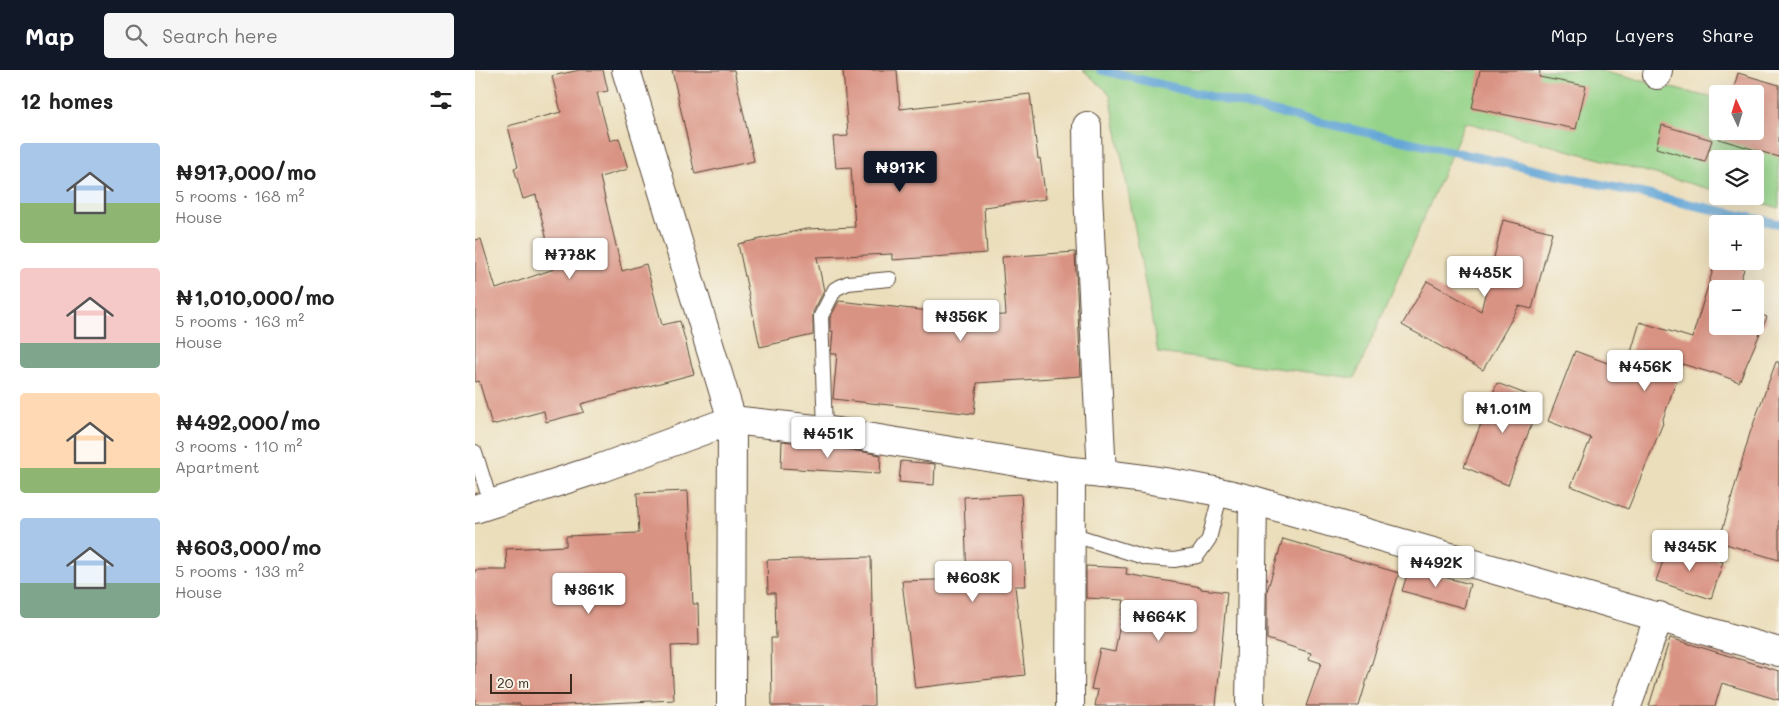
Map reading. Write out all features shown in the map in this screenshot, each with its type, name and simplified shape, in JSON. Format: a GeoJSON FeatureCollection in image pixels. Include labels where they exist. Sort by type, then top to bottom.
{"type":"FeatureCollection","features":[{"type":"Feature","properties":{"kind":"street"},"geometry":{"type":"LineString","coordinates":[[626,70],[732,420],[731,706]]}},
{"type":"Feature","properties":{"kind":"street"},"geometry":{"type":"LineString","coordinates":[[1087,126],[1088,193],[1102,474]]}},
{"type":"Feature","properties":{"kind":"street"},"geometry":{"type":"LineString","coordinates":[[483,506],[601,468],[732,420],[825,430],[1071,471],[1221,492],[1659,616],[1779,652]]}},
{"type":"Feature","properties":{"kind":"street"},"geometry":{"type":"LineString","coordinates":[[1070,706],[1071,471]]}},
{"type":"Feature","properties":{"kind":"street"},"geometry":{"type":"LineString","coordinates":[[1250,706],[1253,500]]}},
{"type":"Feature","properties":{"kind":"street"},"geometry":{"type":"LineString","coordinates":[[1627,706],[1659,616]]}},
{"type":"Feature","properties":{"kind":"lane"},"geometry":{"type":"LineString","coordinates":[[825,430],[821,316],[835,289],[848,283],[890,279]]}},
{"type":"Feature","properties":{"kind":"lane"},"geometry":{"type":"LineString","coordinates":[[475,452],[483,506]]}},
{"type":"Feature","properties":{"kind":"lane"},"geometry":{"type":"LineString","coordinates":[[1071,534],[1147,558],[1174,560],[1197,556],[1209,539],[1221,492]]}},
{"type":"Feature","properties":{"kind":"green space"},"geometry":{"type":"Polygon","coordinates":[[[1083,70],[1596,70],[1709,97],[1709,140],[1764,140],[1764,124],[1779,113],[1779,208],[1764,204],[1764,150],[1709,150],[1709,189],[1465,122],[1355,378],[1158,353],[1110,94],[1083,70]]]}},
{"type":"Feature","properties":{"kind":"building"},"geometry":{"type":"Polygon","coordinates":[[[580,70],[603,70],[608,91],[597,93],[610,141],[619,138],[628,169],[600,177],[622,271],[646,264],[662,325],[680,321],[694,374],[581,404],[584,412],[546,422],[544,411],[492,425],[479,381],[475,382],[475,240],[481,239],[496,289],[554,269],[536,195],[523,199],[514,168],[518,167],[508,126],[561,112],[552,76],[580,70]]]}},
{"type":"Feature","properties":{"kind":"building"},"geometry":{"type":"Polygon","coordinates":[[[672,70],[734,70],[754,161],[695,174],[672,70]]]}},
{"type":"Feature","properties":{"kind":"building"},"geometry":{"type":"Polygon","coordinates":[[[843,70],[897,70],[900,109],[1030,94],[1038,159],[1040,158],[1046,199],[984,207],[987,253],[892,260],[892,254],[817,257],[824,291],[813,312],[813,335],[760,347],[738,244],[806,229],[855,227],[851,167],[836,168],[833,137],[848,136],[843,70]]]}},
{"type":"Feature","properties":{"kind":"building"},"geometry":{"type":"Polygon","coordinates":[[[1480,70],[1540,70],[1539,77],[1586,86],[1576,129],[1472,108],[1480,70]]]}},
{"type":"Feature","properties":{"kind":"building"},"geometry":{"type":"Polygon","coordinates":[[[1738,73],[1779,85],[1779,157],[1764,152],[1764,150],[1756,150],[1722,140],[1764,140],[1764,85],[1735,85],[1738,73]]]}},
{"type":"Feature","properties":{"kind":"building"},"geometry":{"type":"Polygon","coordinates":[[[1662,125],[1712,140],[1705,162],[1656,148],[1662,125]]]}},
{"type":"Feature","properties":{"kind":"building"},"geometry":{"type":"Polygon","coordinates":[[[1503,220],[1552,232],[1532,309],[1519,306],[1483,370],[1402,325],[1427,281],[1481,311],[1503,220]]]}},
{"type":"Feature","properties":{"kind":"building"},"geometry":{"type":"Polygon","coordinates":[[[1075,252],[1081,376],[977,383],[974,414],[833,399],[837,354],[831,354],[833,331],[830,331],[830,318],[839,301],[939,312],[940,317],[1006,315],[1002,257],[1075,252]]]}},
{"type":"Feature","properties":{"kind":"building"},"geometry":{"type":"Polygon","coordinates":[[[1713,270],[1744,270],[1741,280],[1710,280],[1713,270]]]}},
{"type":"Feature","properties":{"kind":"building"},"geometry":{"type":"Polygon","coordinates":[[[1709,283],[1709,335],[1759,335],[1739,382],[1682,364],[1663,423],[1628,509],[1571,486],[1591,438],[1548,421],[1575,351],[1626,369],[1640,322],[1692,338],[1709,283]]]}},
{"type":"Feature","properties":{"kind":"building"},"geometry":{"type":"Polygon","coordinates":[[[1776,362],[1779,362],[1779,560],[1719,542],[1750,433],[1776,362]]]}},
{"type":"Feature","properties":{"kind":"building"},"geometry":{"type":"Polygon","coordinates":[[[1497,383],[1541,400],[1508,485],[1464,467],[1497,383]]]}},
{"type":"Feature","properties":{"kind":"building"},"geometry":{"type":"Polygon","coordinates":[[[782,441],[823,445],[881,455],[880,474],[781,468],[782,441]]]}},
{"type":"Feature","properties":{"kind":"building"},"geometry":{"type":"Polygon","coordinates":[[[901,461],[935,464],[934,485],[899,482],[901,461]]]}},
{"type":"Feature","properties":{"kind":"building"},"geometry":{"type":"Polygon","coordinates":[[[688,491],[693,604],[698,604],[699,645],[671,646],[674,700],[542,706],[475,704],[475,570],[507,570],[506,549],[566,546],[566,536],[639,533],[637,493],[688,491]]]}},
{"type":"Feature","properties":{"kind":"building"},"geometry":{"type":"Polygon","coordinates":[[[1021,494],[1026,586],[1015,586],[1025,675],[915,688],[902,581],[967,579],[964,497],[1021,494]]]}},
{"type":"Feature","properties":{"kind":"building"},"geometry":{"type":"Polygon","coordinates":[[[1283,539],[1399,573],[1359,706],[1306,706],[1321,663],[1309,659],[1311,653],[1267,639],[1267,591],[1283,539]]]}},
{"type":"Feature","properties":{"kind":"building"},"geometry":{"type":"Polygon","coordinates":[[[1669,544],[1723,562],[1711,599],[1656,581],[1669,544]]]}},
{"type":"Feature","properties":{"kind":"building"},"geometry":{"type":"Polygon","coordinates":[[[871,557],[874,706],[772,706],[771,638],[776,638],[775,593],[768,593],[767,560],[871,557]]]}},
{"type":"Feature","properties":{"kind":"building"},"geometry":{"type":"Polygon","coordinates":[[[1086,566],[1127,568],[1126,574],[1201,587],[1201,589],[1227,592],[1216,706],[1095,706],[1098,690],[1091,689],[1100,649],[1115,652],[1124,600],[1086,598],[1086,566]]]}},
{"type":"Feature","properties":{"kind":"building"},"geometry":{"type":"Polygon","coordinates":[[[1409,568],[1470,584],[1464,608],[1402,591],[1409,568]]]}},
{"type":"Feature","properties":{"kind":"building"},"geometry":{"type":"Polygon","coordinates":[[[1670,638],[1779,671],[1779,700],[1722,683],[1715,706],[1649,706],[1670,638]]]}},
{"type":"Feature","properties":{"kind":"waterway"},"geometry":{"type":"LineString","coordinates":[[1101,70],[1292,116],[1779,224]]}}]}
